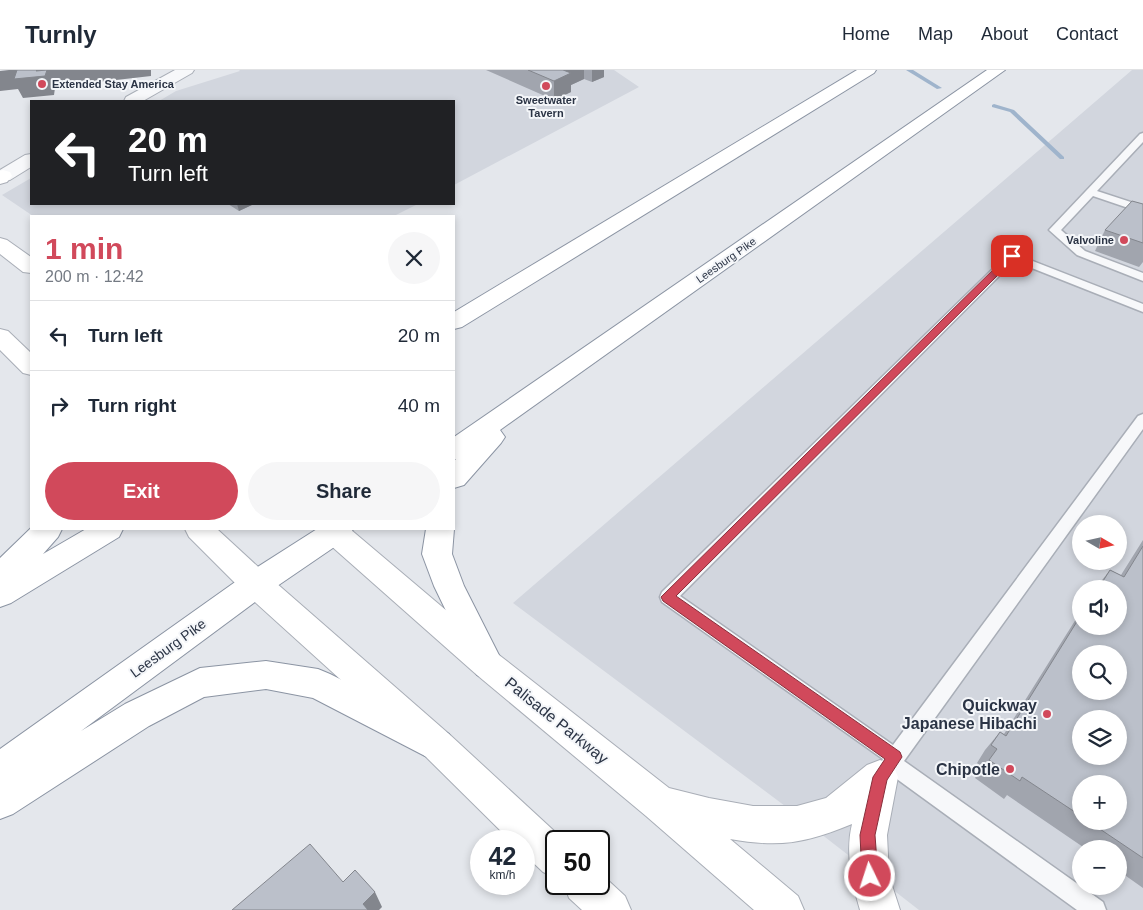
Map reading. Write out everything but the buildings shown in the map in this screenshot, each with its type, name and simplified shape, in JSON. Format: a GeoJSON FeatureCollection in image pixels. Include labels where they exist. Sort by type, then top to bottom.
{"type":"FeatureCollection","features":[{"type":"Feature","properties":{"kind":"main road"},"geometry":{"type":"LineString","coordinates":[[455,321],[868,70]]}},
{"type":"Feature","properties":{"kind":"main road","name":"Leesburg Pike"},"geometry":{"type":"LineString","coordinates":[[455,449],[997,70]]}},
{"type":"Feature","properties":{"kind":"main road"},"geometry":{"type":"LineString","coordinates":[[4,243],[30,266]]}},
{"type":"Feature","properties":{"kind":"main road"},"geometry":{"type":"LineString","coordinates":[[0,336],[30,366]]}},
{"type":"Feature","properties":{"kind":"main road"},"geometry":{"type":"LineString","coordinates":[[455,477],[524,402]]}},
{"type":"Feature","properties":{"kind":"main road"},"geometry":{"type":"LineString","coordinates":[[0,574],[26,553],[47,530]]}},
{"type":"Feature","properties":{"kind":"main road"},"geometry":{"type":"LineString","coordinates":[[0,594],[107,530]]}},
{"type":"Feature","properties":{"kind":"main road"},"geometry":{"type":"LineString","coordinates":[[200,530],[256,584],[437,745],[545,848]]}},
{"type":"Feature","properties":{"kind":"main road","name":"Leesburg Pike"},"geometry":{"type":"LineString","coordinates":[[0,770],[256,584],[335,530]]}},
{"type":"Feature","properties":{"kind":"main road","name":"Palisade Parkway"},"geometry":{"type":"LineString","coordinates":[[335,530],[488,665],[660,803],[784,910]]}},
{"type":"Feature","properties":{"kind":"main road"},"geometry":{"type":"LineString","coordinates":[[440,530],[437,554],[449,586],[488,665]]}},
{"type":"Feature","properties":{"kind":"main road"},"geometry":{"type":"LineString","coordinates":[[0,801],[138,715],[200,683],[266,675],[318,684],[437,745]]}},
{"type":"Feature","properties":{"kind":"main road"},"geometry":{"type":"LineString","coordinates":[[660,803],[734,823],[788,827],[816,820],[840,811],[889,766]]}},
{"type":"Feature","properties":{"kind":"main road"},"geometry":{"type":"LineString","coordinates":[[880,910],[870,876],[868,835],[889,766]]}},
{"type":"Feature","properties":{"kind":"main road"},"geometry":{"type":"LineString","coordinates":[[595,895],[611,910]]}},
{"type":"Feature","properties":{"kind":"street"},"geometry":{"type":"LineString","coordinates":[[134,100],[186,70]]}},
{"type":"Feature","properties":{"kind":"street"},"geometry":{"type":"LineString","coordinates":[[1,177],[30,160]]}},
{"type":"Feature","properties":{"kind":"lane"},"geometry":{"type":"LineString","coordinates":[[1143,136],[1055,230],[1081,253],[1143,277]]}},
{"type":"Feature","properties":{"kind":"lane"},"geometry":{"type":"LineString","coordinates":[[1091,192],[1143,210]]}},
{"type":"Feature","properties":{"kind":"lane"},"geometry":{"type":"LineString","coordinates":[[1095,910],[889,766],[668,597],[1012,256],[1143,308]]}},
{"type":"Feature","properties":{"kind":"lane"},"geometry":{"type":"LineString","coordinates":[[889,766],[1143,419]]}},
{"type":"Feature","properties":{"kind":"shaded area"},"geometry":{"type":"Polygon","coordinates":[[[614,70],[639,87],[455,184],[455,100],[161,100],[176,91],[240,71],[614,70]]]}},
{"type":"Feature","properties":{"kind":"shaded area"},"geometry":{"type":"Polygon","coordinates":[[[1132,70],[1143,70],[1143,910],[919,910],[785,806],[513,603],[1132,70]]]}},
{"type":"Feature","properties":{"kind":"shaded area"},"geometry":{"type":"Polygon","coordinates":[[[30,179],[30,205],[416,205],[396,215],[32,215],[2,195],[30,179]]]}},
{"type":"Feature","properties":{"kind":"waterway"},"geometry":{"type":"LineString","coordinates":[[909,70],[939,88]]}},
{"type":"Feature","properties":{"kind":"waterway"},"geometry":{"type":"LineString","coordinates":[[994,106],[1012,111],[1062,158]]}},
{"type":"Feature","properties":{"kind":"place","name":"Extended Stay America"},"geometry":{"type":"Point","coordinates":[42,84]}},
{"type":"Feature","properties":{"kind":"place","name":"Sweetwater Tavern"},"geometry":{"type":"Point","coordinates":[546,86]}},
{"type":"Feature","properties":{"kind":"place","name":"Valvoline"},"geometry":{"type":"Point","coordinates":[1124,240]}},
{"type":"Feature","properties":{"kind":"place","name":"Quickway Japanese Hibachi"},"geometry":{"type":"Point","coordinates":[1047,714]}},
{"type":"Feature","properties":{"kind":"place","name":"Chipotle"},"geometry":{"type":"Point","coordinates":[1010,769]}},
{"type":"Feature","properties":{"kind":"route"},"geometry":{"type":"LineString","coordinates":[[870,876],[868,835],[880,777],[895,757],[668,597],[1012,256]]}}]}
